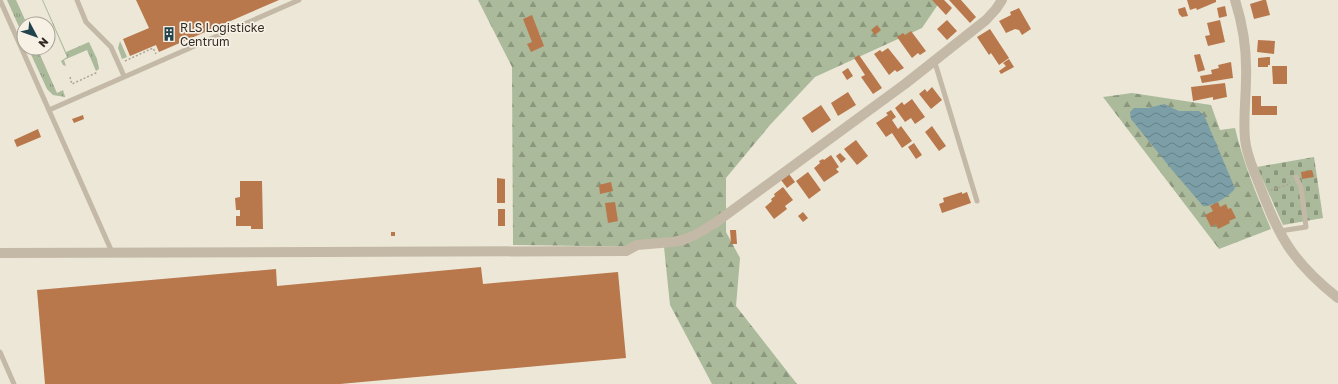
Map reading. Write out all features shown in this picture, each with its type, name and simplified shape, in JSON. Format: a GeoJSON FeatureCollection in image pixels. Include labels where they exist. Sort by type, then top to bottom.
{"type":"FeatureCollection","features":[{"type":"Feature","properties":{"kind":"street"},"geometry":{"type":"LineString","coordinates":[[0,253],[626,251],[637,245],[683,240],[695,235],[715,223],[933,62],[986,20],[1002,0]]}},
{"type":"Feature","properties":{"kind":"street"},"geometry":{"type":"LineString","coordinates":[[1236,0],[1246,56],[1243,116],[1247,155],[1262,194],[1287,245],[1309,273],[1338,298]]}},
{"type":"Feature","properties":{"kind":"lane"},"geometry":{"type":"LineString","coordinates":[[0,0],[112,252]]}},
{"type":"Feature","properties":{"kind":"lane"},"geometry":{"type":"LineString","coordinates":[[77,0],[86,22],[111,47],[124,76]]}},
{"type":"Feature","properties":{"kind":"lane"},"geometry":{"type":"LineString","coordinates":[[49,110],[299,0]]}},
{"type":"Feature","properties":{"kind":"lane"},"geometry":{"type":"LineString","coordinates":[[933,62],[936,66],[949,106],[977,201]]}},
{"type":"Feature","properties":{"kind":"lane"},"geometry":{"type":"LineString","coordinates":[[1280,231],[1306,227],[1301,187],[1296,177]]}},
{"type":"Feature","properties":{"kind":"lane"},"geometry":{"type":"LineString","coordinates":[[0,352],[14,384]]}},
{"type":"Feature","properties":{"kind":"path"},"geometry":{"type":"LineString","coordinates":[[123,61],[154,48],[156,55]]}},
{"type":"Feature","properties":{"kind":"path"},"geometry":{"type":"LineString","coordinates":[[70,77],[72,84],[98,72]]}},
{"type":"Feature","properties":{"kind":"path"},"geometry":{"type":"LineString","coordinates":[[1262,194],[1287,185],[1296,177]]}},
{"type":"Feature","properties":{"kind":"green space"},"geometry":{"type":"Polygon","coordinates":[[[7,0],[16,0],[23,16],[16,16],[16,20],[7,0]]]}},
{"type":"Feature","properties":{"kind":"green space"},"geometry":{"type":"Polygon","coordinates":[[[42,0],[50,16],[49,16],[42,0]]]}},
{"type":"Feature","properties":{"kind":"green space"},"geometry":{"type":"Polygon","coordinates":[[[478,0],[941,0],[922,28],[815,77],[770,125],[726,178],[726,232],[740,258],[736,306],[797,384],[712,384],[670,305],[664,247],[513,245],[512,67],[478,0]]]}},
{"type":"Feature","properties":{"kind":"green space"},"geometry":{"type":"Polygon","coordinates":[[[56,29],[66,52],[89,42],[97,59],[99,69],[96,71],[87,50],[64,60],[66,66],[63,65],[61,61],[67,57],[56,29]]]}},
{"type":"Feature","properties":{"kind":"green space"},"geometry":{"type":"Polygon","coordinates":[[[120,41],[127,57],[122,59],[118,48],[120,41]]]}},
{"type":"Feature","properties":{"kind":"green space"},"geometry":{"type":"Polygon","coordinates":[[[32,56],[41,56],[57,93],[63,90],[65,97],[53,95],[47,89],[32,56]]]}},
{"type":"Feature","properties":{"kind":"green space"},"geometry":{"type":"Polygon","coordinates":[[[1132,93],[1211,105],[1220,130],[1235,128],[1246,166],[1271,229],[1219,249],[1103,97],[1132,93]]]}},
{"type":"Feature","properties":{"kind":"green space"},"geometry":{"type":"Polygon","coordinates":[[[1314,157],[1323,218],[1283,225],[1257,167],[1314,157]]]}},
{"type":"Feature","properties":{"kind":"water"},"geometry":{"type":"Polygon","coordinates":[[[1164,104],[1179,111],[1199,111],[1204,115],[1235,188],[1230,194],[1211,205],[1203,206],[1131,119],[1130,112],[1134,108],[1148,108],[1164,104]]]}},
{"type":"Feature","properties":{"kind":"building","name":"RLS Logisticke Centrum"},"geometry":{"type":"Polygon","coordinates":[[[136,0],[279,0],[159,52],[156,45],[130,56],[123,39],[149,28],[136,0]]]}},
{"type":"Feature","properties":{"kind":"building"},"geometry":{"type":"Polygon","coordinates":[[[932,0],[944,0],[952,8],[946,15],[932,0]]]}},
{"type":"Feature","properties":{"kind":"building"},"geometry":{"type":"Polygon","coordinates":[[[949,0],[961,0],[976,17],[970,23],[949,0]]]}},
{"type":"Feature","properties":{"kind":"building"},"geometry":{"type":"Polygon","coordinates":[[[1187,0],[1216,0],[1216,2],[1197,10],[1196,8],[1190,10],[1187,0]]]}},
{"type":"Feature","properties":{"kind":"building"},"geometry":{"type":"Polygon","coordinates":[[[1266,0],[1270,15],[1254,19],[1250,4],[1266,0]]]}},
{"type":"Feature","properties":{"kind":"building"},"geometry":{"type":"Polygon","coordinates":[[[1225,6],[1227,16],[1219,18],[1217,8],[1225,6]]]}},
{"type":"Feature","properties":{"kind":"building"},"geometry":{"type":"Polygon","coordinates":[[[1185,7],[1188,16],[1182,17],[1179,14],[1178,9],[1185,7]]]}},
{"type":"Feature","properties":{"kind":"building"},"geometry":{"type":"Polygon","coordinates":[[[1019,8],[1031,29],[1022,35],[1019,30],[1015,29],[1006,33],[999,21],[1011,15],[1010,12],[1019,8]]]}},
{"type":"Feature","properties":{"kind":"building"},"geometry":{"type":"Polygon","coordinates":[[[532,15],[544,46],[531,52],[527,44],[532,42],[523,19],[532,15]]]}},
{"type":"Feature","properties":{"kind":"building"},"geometry":{"type":"Polygon","coordinates":[[[947,20],[957,31],[947,40],[937,29],[947,20]]]}},
{"type":"Feature","properties":{"kind":"building"},"geometry":{"type":"Polygon","coordinates":[[[1220,20],[1225,42],[1208,46],[1205,36],[1210,35],[1207,23],[1220,20]]]}},
{"type":"Feature","properties":{"kind":"building"},"geometry":{"type":"Polygon","coordinates":[[[877,25],[881,30],[875,35],[871,30],[877,25]]]}},
{"type":"Feature","properties":{"kind":"building"},"geometry":{"type":"Polygon","coordinates":[[[990,29],[1009,58],[999,65],[991,53],[989,55],[977,37],[990,29]]]}},
{"type":"Feature","properties":{"kind":"building"},"geometry":{"type":"Polygon","coordinates":[[[911,31],[926,51],[920,55],[918,53],[912,58],[897,37],[903,33],[905,35],[911,31]]]}},
{"type":"Feature","properties":{"kind":"building"},"geometry":{"type":"Polygon","coordinates":[[[1258,40],[1275,41],[1274,54],[1257,52],[1258,40]]]}},
{"type":"Feature","properties":{"kind":"building"},"geometry":{"type":"Polygon","coordinates":[[[888,48],[904,68],[897,72],[895,70],[889,75],[874,54],[880,50],[882,52],[888,48]]]}},
{"type":"Feature","properties":{"kind":"building"},"geometry":{"type":"Polygon","coordinates":[[[1200,54],[1205,70],[1198,72],[1194,55],[1200,54]]]}},
{"type":"Feature","properties":{"kind":"building"},"geometry":{"type":"Polygon","coordinates":[[[859,55],[882,88],[873,94],[861,77],[865,75],[854,58],[859,55]]]}},
{"type":"Feature","properties":{"kind":"building"},"geometry":{"type":"Polygon","coordinates":[[[1270,57],[1270,65],[1268,65],[1268,67],[1258,67],[1258,58],[1270,57]]]}},
{"type":"Feature","properties":{"kind":"building"},"geometry":{"type":"Polygon","coordinates":[[[1009,59],[1014,67],[1001,74],[999,71],[1006,66],[1003,63],[1009,59]]]}},
{"type":"Feature","properties":{"kind":"building"},"geometry":{"type":"Polygon","coordinates":[[[1231,62],[1233,78],[1202,83],[1200,76],[1212,74],[1211,70],[1219,68],[1218,65],[1231,62]]]}},
{"type":"Feature","properties":{"kind":"building"},"geometry":{"type":"Polygon","coordinates":[[[1272,66],[1287,66],[1287,84],[1273,84],[1272,66]]]}},
{"type":"Feature","properties":{"kind":"building"},"geometry":{"type":"Polygon","coordinates":[[[848,68],[853,76],[847,80],[842,72],[848,68]]]}},
{"type":"Feature","properties":{"kind":"building"},"geometry":{"type":"Polygon","coordinates":[[[1225,83],[1227,97],[1213,100],[1213,97],[1193,101],[1191,87],[1225,83]]]}},
{"type":"Feature","properties":{"kind":"building"},"geometry":{"type":"Polygon","coordinates":[[[932,87],[942,100],[931,109],[919,94],[925,89],[927,92],[932,87]]]}},
{"type":"Feature","properties":{"kind":"building"},"geometry":{"type":"Polygon","coordinates":[[[848,92],[856,105],[838,116],[831,103],[848,92]]]}},
{"type":"Feature","properties":{"kind":"building"},"geometry":{"type":"Polygon","coordinates":[[[1252,96],[1261,96],[1261,106],[1277,106],[1277,115],[1252,115],[1252,96]]]}},
{"type":"Feature","properties":{"kind":"building"},"geometry":{"type":"Polygon","coordinates":[[[912,99],[925,117],[915,124],[911,118],[905,122],[895,108],[902,102],[904,105],[912,99]]]}},
{"type":"Feature","properties":{"kind":"building"},"geometry":{"type":"Polygon","coordinates":[[[821,105],[831,120],[812,133],[802,118],[821,105]]]}},
{"type":"Feature","properties":{"kind":"building"},"geometry":{"type":"Polygon","coordinates":[[[891,110],[896,117],[892,120],[898,129],[901,126],[912,141],[902,148],[892,133],[886,137],[876,123],[888,115],[886,113],[891,110]]]}},
{"type":"Feature","properties":{"kind":"building"},"geometry":{"type":"Polygon","coordinates":[[[83,115],[84,119],[74,123],[72,119],[83,115]]]}},
{"type":"Feature","properties":{"kind":"building"},"geometry":{"type":"Polygon","coordinates":[[[932,126],[946,146],[939,151],[925,132],[932,126]]]}},
{"type":"Feature","properties":{"kind":"building"},"geometry":{"type":"Polygon","coordinates":[[[38,129],[41,137],[17,147],[14,140],[38,129]]]}},
{"type":"Feature","properties":{"kind":"building"},"geometry":{"type":"Polygon","coordinates":[[[856,140],[868,156],[857,165],[844,149],[856,140]]]}},
{"type":"Feature","properties":{"kind":"building"},"geometry":{"type":"Polygon","coordinates":[[[914,143],[922,155],[916,159],[908,147],[914,143]]]}},
{"type":"Feature","properties":{"kind":"building"},"geometry":{"type":"Polygon","coordinates":[[[840,153],[846,159],[841,163],[836,156],[840,153]]]}},
{"type":"Feature","properties":{"kind":"building"},"geometry":{"type":"Polygon","coordinates":[[[831,155],[839,167],[836,169],[839,172],[824,182],[814,168],[820,163],[819,161],[824,160],[831,155]]]}},
{"type":"Feature","properties":{"kind":"building"},"geometry":{"type":"Polygon","coordinates":[[[1312,170],[1314,177],[1302,179],[1301,172],[1312,170]]]}},
{"type":"Feature","properties":{"kind":"building"},"geometry":{"type":"Polygon","coordinates":[[[808,172],[821,190],[809,199],[796,181],[808,172]]]}},
{"type":"Feature","properties":{"kind":"building"},"geometry":{"type":"Polygon","coordinates":[[[789,174],[795,182],[787,188],[781,180],[789,174]]]}},
{"type":"Feature","properties":{"kind":"building"},"geometry":{"type":"Polygon","coordinates":[[[497,178],[505,179],[505,203],[497,203],[497,178]]]}},
{"type":"Feature","properties":{"kind":"building"},"geometry":{"type":"Polygon","coordinates":[[[240,181],[262,181],[263,229],[251,229],[251,226],[236,226],[236,216],[240,216],[240,210],[236,210],[235,198],[240,197],[240,181]]]}},
{"type":"Feature","properties":{"kind":"building"},"geometry":{"type":"Polygon","coordinates":[[[611,182],[613,191],[600,194],[599,185],[611,182]]]}},
{"type":"Feature","properties":{"kind":"building"},"geometry":{"type":"Polygon","coordinates":[[[783,187],[793,200],[785,206],[787,209],[774,219],[765,207],[772,201],[771,199],[775,196],[774,194],[783,187]]]}},
{"type":"Feature","properties":{"kind":"building"},"geometry":{"type":"Polygon","coordinates":[[[962,192],[962,194],[967,192],[971,203],[942,213],[939,204],[944,202],[943,198],[962,192]]]}},
{"type":"Feature","properties":{"kind":"building"},"geometry":{"type":"Polygon","coordinates":[[[615,202],[618,221],[608,223],[605,203],[615,202]]]}},
{"type":"Feature","properties":{"kind":"building"},"geometry":{"type":"Polygon","coordinates":[[[1218,202],[1220,207],[1226,204],[1228,209],[1231,208],[1236,218],[1218,229],[1216,224],[1211,227],[1205,215],[1213,211],[1210,206],[1218,202]]]}},
{"type":"Feature","properties":{"kind":"building"},"geometry":{"type":"Polygon","coordinates":[[[498,209],[505,209],[505,226],[498,226],[498,209]]]}},
{"type":"Feature","properties":{"kind":"building"},"geometry":{"type":"Polygon","coordinates":[[[803,212],[808,218],[803,222],[798,216],[803,212]]]}},
{"type":"Feature","properties":{"kind":"building"},"geometry":{"type":"Polygon","coordinates":[[[730,230],[736,230],[737,244],[731,244],[730,230]]]}},
{"type":"Feature","properties":{"kind":"building"},"geometry":{"type":"Polygon","coordinates":[[[391,232],[395,232],[395,236],[391,236],[391,232]]]}},
{"type":"Feature","properties":{"kind":"building"},"geometry":{"type":"Polygon","coordinates":[[[481,267],[483,284],[618,272],[626,358],[340,384],[45,384],[37,290],[276,269],[277,286],[481,267]]]}},
{"type":"Feature","properties":{"kind":"place","name":"RLS Logisticke Centrum"},"geometry":{"type":"Point","coordinates":[169,34]}}]}
